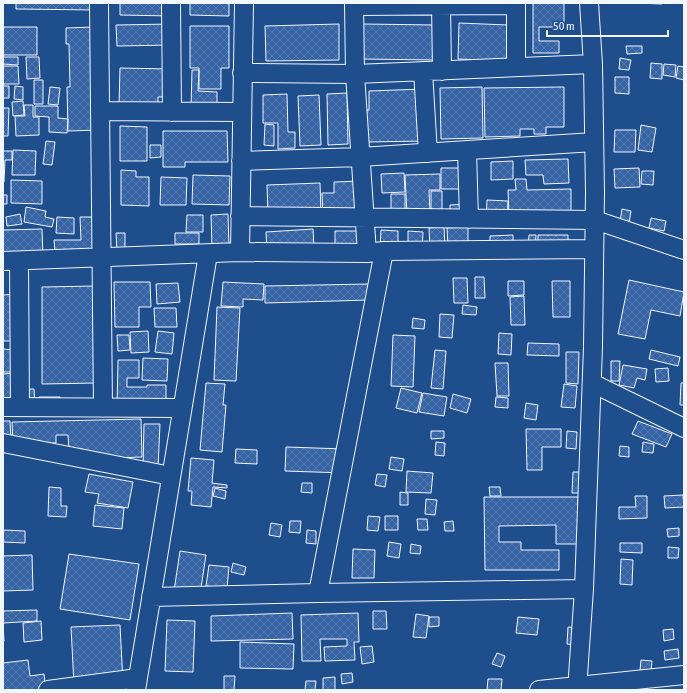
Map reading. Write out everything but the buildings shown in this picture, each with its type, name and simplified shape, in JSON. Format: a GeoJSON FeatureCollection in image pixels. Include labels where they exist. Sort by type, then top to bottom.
{"type":"FeatureCollection","features":[{"type":"Feature","properties":{"kind":"street"},"geometry":{"type":"LineString","coordinates":[[99,3],[103,408]]}},
{"type":"Feature","properties":{"kind":"street"},"geometry":{"type":"LineString","coordinates":[[171,3],[172,112]]}},
{"type":"Feature","properties":{"kind":"street"},"geometry":{"type":"LineString","coordinates":[[240,252],[244,3]]}},
{"type":"Feature","properties":{"kind":"street"},"geometry":{"type":"LineString","coordinates":[[577,688],[584,589],[592,383],[595,220],[593,64],[589,3]]}},
{"type":"Feature","properties":{"kind":"street"},"geometry":{"type":"LineString","coordinates":[[318,593],[375,252],[364,217],[355,74],[354,4],[516,4],[516,68]]}},
{"type":"Feature","properties":{"kind":"street"},"geometry":{"type":"LineString","coordinates":[[441,4],[442,71]]}},
{"type":"Feature","properties":{"kind":"street"},"geometry":{"type":"LineString","coordinates":[[242,73],[355,74],[593,64]]}},
{"type":"Feature","properties":{"kind":"street"},"geometry":{"type":"LineString","coordinates":[[424,72],[428,153]]}},
{"type":"Feature","properties":{"kind":"street"},"geometry":{"type":"LineString","coordinates":[[100,111],[242,112]]}},
{"type":"Feature","properties":{"kind":"street"},"geometry":{"type":"LineString","coordinates":[[241,161],[360,157],[594,142]]}},
{"type":"Feature","properties":{"kind":"street"},"geometry":{"type":"LineString","coordinates":[[467,150],[469,218]]}},
{"type":"Feature","properties":{"kind":"street"},"geometry":{"type":"LineString","coordinates":[[240,216],[595,220],[684,250]]}},
{"type":"Feature","properties":{"kind":"street"},"geometry":{"type":"LineString","coordinates":[[181,408],[12,407],[11,261],[240,252],[594,249]]}},
{"type":"Feature","properties":{"kind":"street"},"geometry":{"type":"LineString","coordinates":[[48,690],[137,684],[181,408],[208,254]]}},
{"type":"Feature","properties":{"kind":"street"},"geometry":{"type":"LineString","coordinates":[[592,383],[684,428]]}},
{"type":"Feature","properties":{"kind":"street"},"geometry":{"type":"LineString","coordinates":[[3,443],[171,476]]}},
{"type":"Feature","properties":{"kind":"street"},"geometry":{"type":"LineString","coordinates":[[151,597],[584,589]]}},
{"type":"Feature","properties":{"kind":"street"},"geometry":{"type":"LineString","coordinates":[[539,690],[577,688],[684,675]]}}]}
